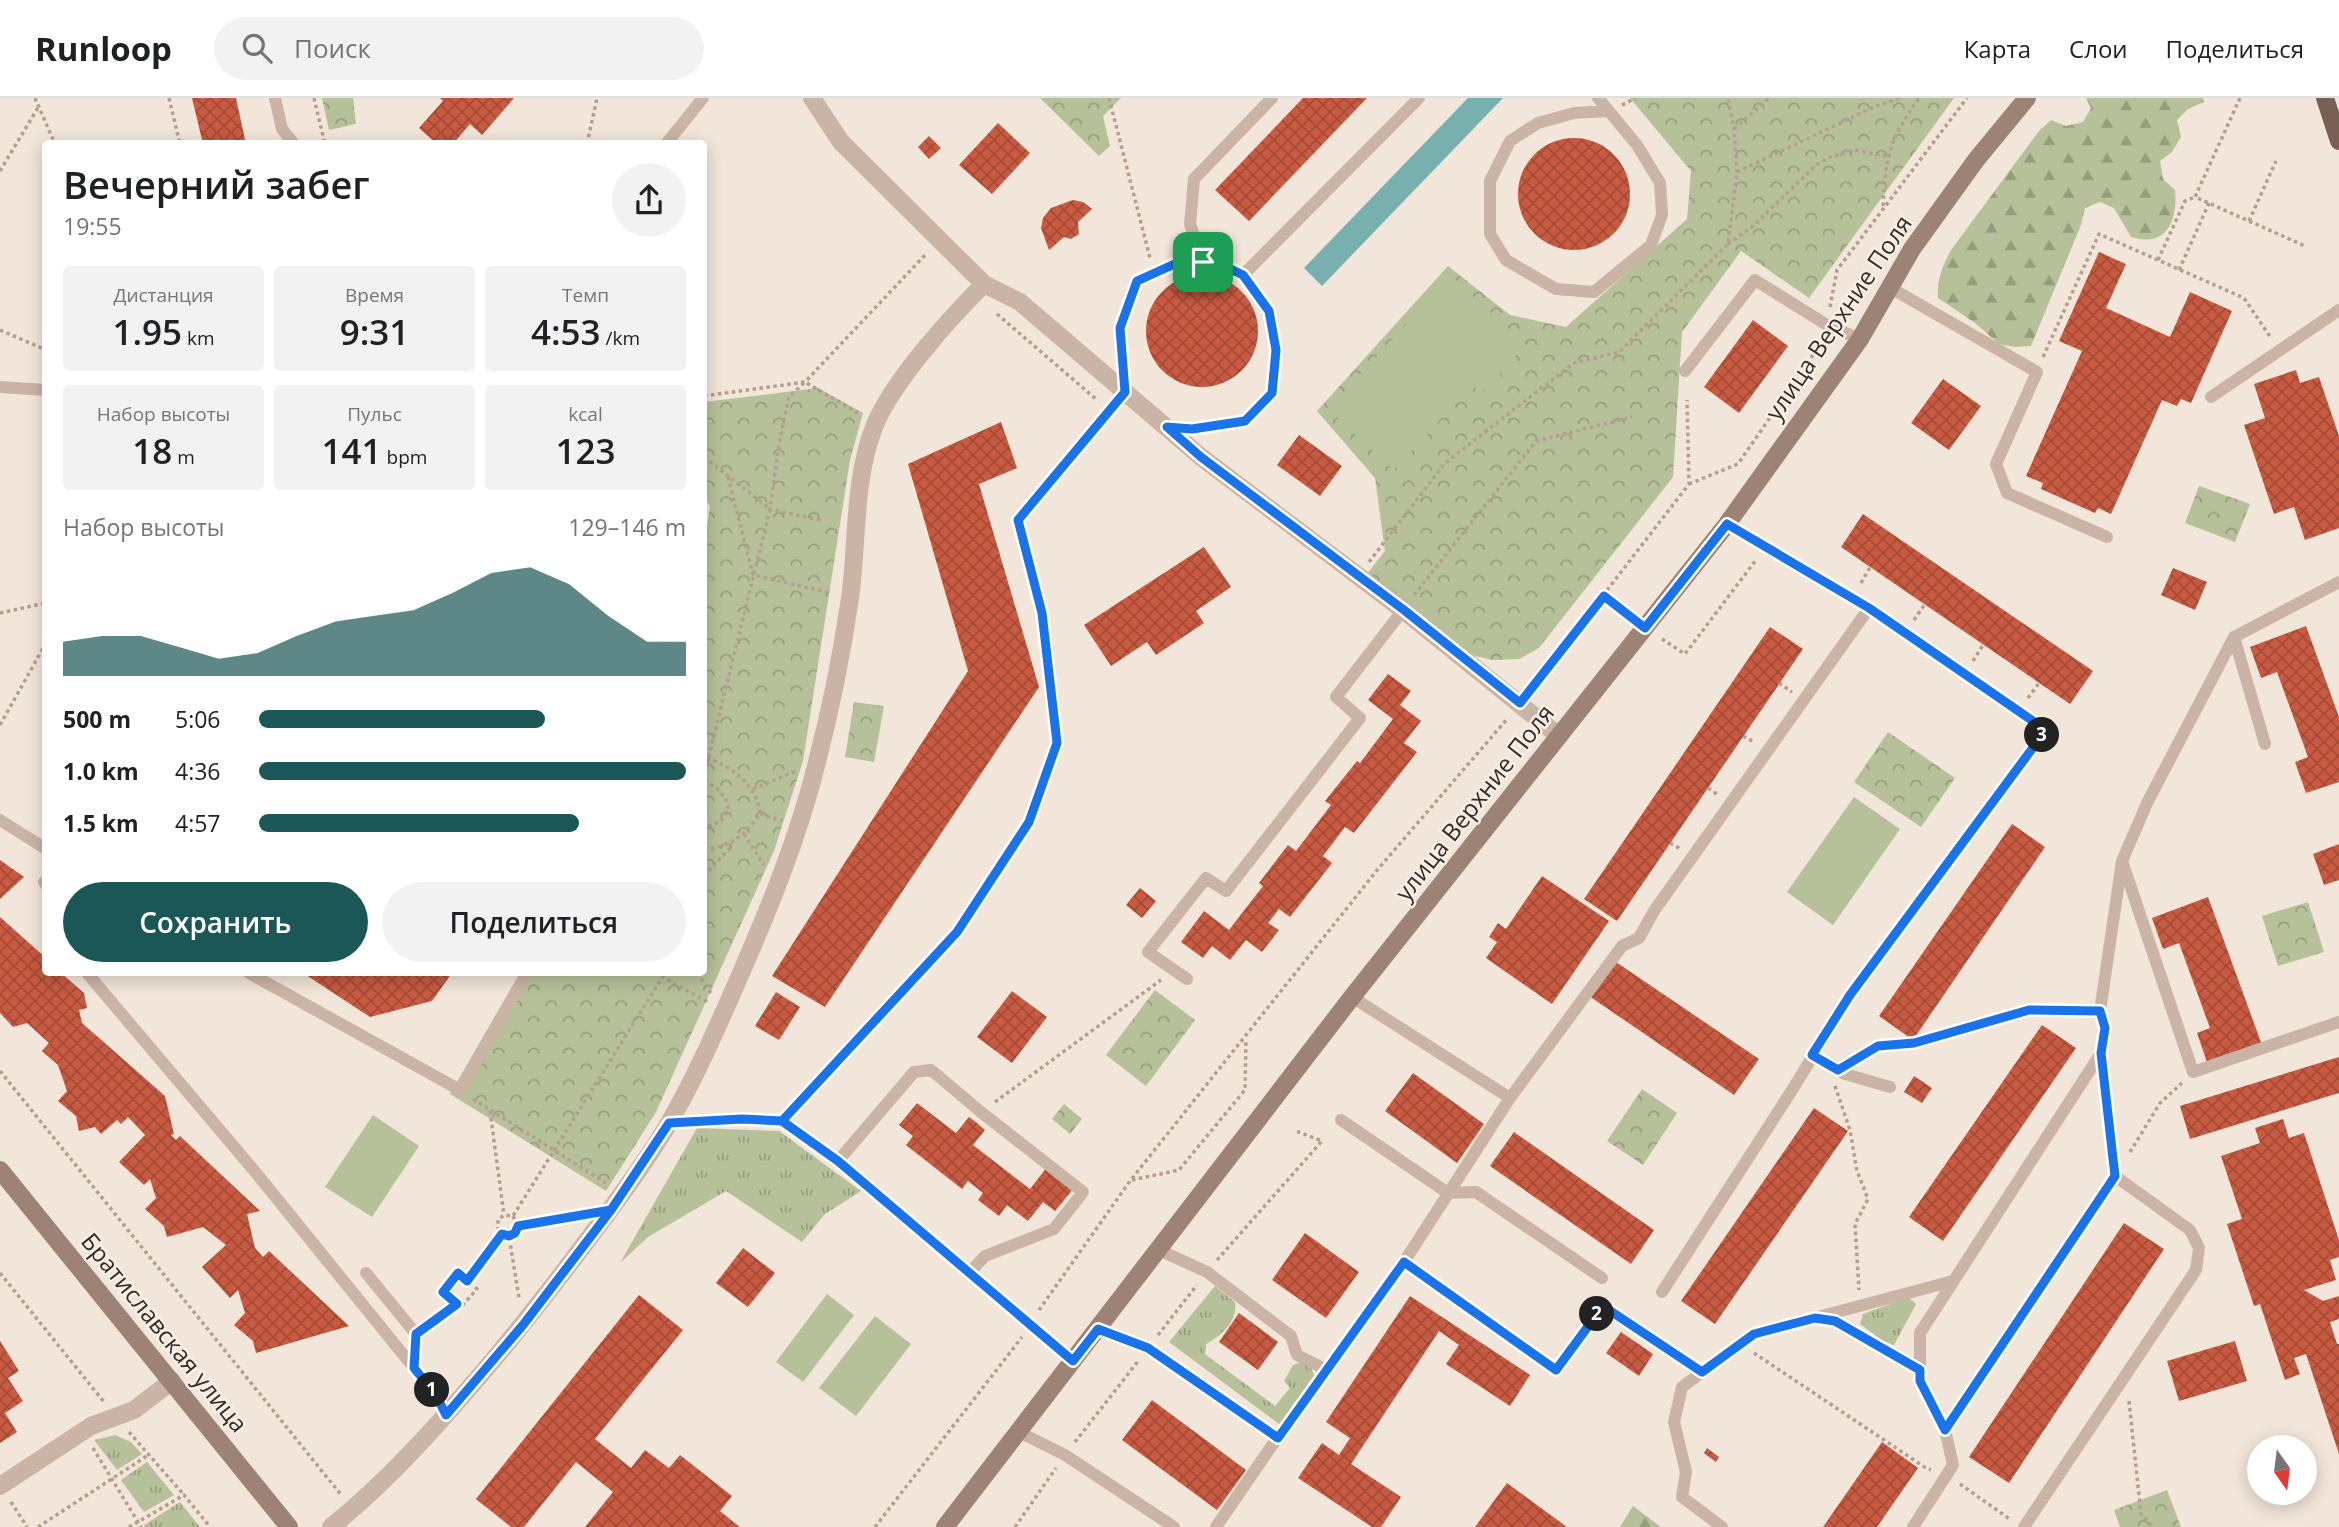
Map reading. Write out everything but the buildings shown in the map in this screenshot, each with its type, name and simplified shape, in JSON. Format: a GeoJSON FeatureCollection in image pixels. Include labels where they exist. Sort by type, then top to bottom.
{"type":"FeatureCollection","features":[{"type":"Feature","properties":{"kind":"main road","name":"улица Верхние Поля"},"geometry":{"type":"LineString","coordinates":[[945,1527],[1352,997],[1727,524],[1860,339],[1912,249],[1976,160],[2027,98]]}},
{"type":"Feature","properties":{"kind":"main road"},"geometry":{"type":"LineString","coordinates":[[2325,98],[2339,141]]}},
{"type":"Feature","properties":{"kind":"main road","name":"Братиславская улица"},"geometry":{"type":"LineString","coordinates":[[0,1170],[289,1527]]}},
{"type":"Feature","properties":{"kind":"street"},"geometry":{"type":"LineString","coordinates":[[812,98],[841,142],[984,284],[1020,302],[1201,457],[1404,610],[1559,736]]}},
{"type":"Feature","properties":{"kind":"street"},"geometry":{"type":"LineString","coordinates":[[331,1527],[353,1510],[446,1415],[523,1325],[611,1210],[669,1123],[724,1012],[778,886],[817,762],[850,597],[861,465],[875,423],[902,379],[969,298],[984,284]]}},
{"type":"Feature","properties":{"kind":"street"},"geometry":{"type":"LineString","coordinates":[[0,1486],[92,1426],[134,1410],[172,1381]]}},
{"type":"Feature","properties":{"kind":"lane"},"geometry":{"type":"LineString","coordinates":[[275,98],[282,130],[291,140]]}},
{"type":"Feature","properties":{"kind":"lane"},"geometry":{"type":"LineString","coordinates":[[669,140],[703,98]]}},
{"type":"Feature","properties":{"kind":"lane"},"geometry":{"type":"LineString","coordinates":[[1203,262],[1191,224],[1194,179],[1272,98]]}},
{"type":"Feature","properties":{"kind":"lane"},"geometry":{"type":"LineString","coordinates":[[1243,275],[1419,98]]}},
{"type":"Feature","properties":{"kind":"lane"},"geometry":{"type":"LineString","coordinates":[[1598,98],[1637,145],[1660,183],[1662,215],[1651,245],[1594,292],[1556,289],[1506,260],[1490,234],[1489,181],[1510,141],[1538,123],[1574,113],[1608,111]]}},
{"type":"Feature","properties":{"kind":"lane"},"geometry":{"type":"LineString","coordinates":[[782,1121],[957,932],[1029,822],[1057,743],[1042,613],[1018,520],[1125,392],[1120,328],[1137,281],[1179,262],[1218,263],[1243,275],[1269,311],[1276,350],[1272,393],[1245,421],[1192,429],[1167,427]]}},
{"type":"Feature","properties":{"kind":"lane"},"geometry":{"type":"LineString","coordinates":[[1685,371],[1755,280],[1827,325],[1860,339]]}},
{"type":"Feature","properties":{"kind":"lane"},"geometry":{"type":"LineString","coordinates":[[1889,287],[2037,372],[1996,464],[2007,493],[2107,537]]}},
{"type":"Feature","properties":{"kind":"lane"},"geometry":{"type":"LineString","coordinates":[[2211,397],[2339,310]]}},
{"type":"Feature","properties":{"kind":"lane"},"geometry":{"type":"LineString","coordinates":[[0,387],[42,390]]}},
{"type":"Feature","properties":{"kind":"lane"},"geometry":{"type":"LineString","coordinates":[[1662,1292],[1850,995],[2046,730],[1869,608],[1727,524]]}},
{"type":"Feature","properties":{"kind":"lane"},"geometry":{"type":"LineString","coordinates":[[1945,1430],[2115,1176],[2101,1053],[2105,1028],[2100,1011],[2122,861],[2147,803],[2234,637],[2339,582]]}},
{"type":"Feature","properties":{"kind":"lane"},"geometry":{"type":"LineString","coordinates":[[1216,1527],[1404,1262],[1510,1098],[1622,946],[1639,938],[1654,911],[1869,608]]}},
{"type":"Feature","properties":{"kind":"lane"},"geometry":{"type":"LineString","coordinates":[[1187,979],[1148,952],[1206,878],[1226,891],[1360,718],[1336,697],[1404,610]]}},
{"type":"Feature","properties":{"kind":"lane"},"geometry":{"type":"LineString","coordinates":[[2234,637],[2264,744]]}},
{"type":"Feature","properties":{"kind":"lane"},"geometry":{"type":"LineString","coordinates":[[0,820],[42,846]]}},
{"type":"Feature","properties":{"kind":"lane"},"geometry":{"type":"LineString","coordinates":[[2122,861],[2193,1072],[2339,1022]]}},
{"type":"Feature","properties":{"kind":"lane"},"geometry":{"type":"LineString","coordinates":[[90,976],[252,1168],[436,1395],[446,1415]]}},
{"type":"Feature","properties":{"kind":"lane"},"geometry":{"type":"LineString","coordinates":[[254,976],[460,1090],[525,976]]}},
{"type":"Feature","properties":{"kind":"lane"},"geometry":{"type":"LineString","coordinates":[[1352,997],[1510,1098]]}},
{"type":"Feature","properties":{"kind":"lane"},"geometry":{"type":"LineString","coordinates":[[1913,1527],[1952,1465],[1945,1430],[1920,1381],[1920,1333],[2101,1053]]}},
{"type":"Feature","properties":{"kind":"lane"},"geometry":{"type":"LineString","coordinates":[[1812,1055],[1838,1070],[1890,1087]]}},
{"type":"Feature","properties":{"kind":"lane"},"geometry":{"type":"LineString","coordinates":[[838,1161],[914,1072],[931,1070],[1083,1192],[1054,1229],[985,1256],[970,1272]]}},
{"type":"Feature","properties":{"kind":"lane"},"geometry":{"type":"LineString","coordinates":[[669,1123],[742,1119],[782,1121],[838,1161],[1073,1361]]}},
{"type":"Feature","properties":{"kind":"lane"},"geometry":{"type":"LineString","coordinates":[[1341,1120],[1448,1194],[1476,1192],[1602,1278]]}},
{"type":"Feature","properties":{"kind":"lane"},"geometry":{"type":"LineString","coordinates":[[2023,1527],[2196,1270],[2199,1248],[2190,1230],[2115,1176]]}},
{"type":"Feature","properties":{"kind":"lane"},"geometry":{"type":"LineString","coordinates":[[1158,1250],[1207,1272],[1290,1336],[1297,1355],[1327,1370]]}},
{"type":"Feature","properties":{"kind":"lane"},"geometry":{"type":"LineString","coordinates":[[1404,1262],[1556,1370],[1603,1306],[1702,1372]]}},
{"type":"Feature","properties":{"kind":"lane"},"geometry":{"type":"LineString","coordinates":[[366,1273],[416,1334],[414,1368]]}},
{"type":"Feature","properties":{"kind":"lane"},"geometry":{"type":"LineString","coordinates":[[1722,1527],[1682,1497],[1686,1472],[1674,1422],[1682,1387],[1754,1334],[1953,1281]]}},
{"type":"Feature","properties":{"kind":"lane"},"geometry":{"type":"LineString","coordinates":[[1815,1318],[1835,1321],[1920,1370]]}},
{"type":"Feature","properties":{"kind":"lane"},"geometry":{"type":"LineString","coordinates":[[1098,1329],[1148,1348],[1278,1438]]}},
{"type":"Feature","properties":{"kind":"lane"},"geometry":{"type":"LineString","coordinates":[[1019,1432],[1065,1455],[1174,1527]]}},
{"type":"Feature","properties":{"kind":"path"},"geometry":{"type":"LineString","coordinates":[[35,98],[53,140]]}},
{"type":"Feature","properties":{"kind":"path"},"geometry":{"type":"LineString","coordinates":[[169,98],[179,140]]}},
{"type":"Feature","properties":{"kind":"path"},"geometry":{"type":"LineString","coordinates":[[314,98],[324,140]]}},
{"type":"Feature","properties":{"kind":"path"},"geometry":{"type":"LineString","coordinates":[[588,140],[597,98]]}},
{"type":"Feature","properties":{"kind":"path"},"geometry":{"type":"LineString","coordinates":[[1109,98],[1154,274]]}},
{"type":"Feature","properties":{"kind":"path"},"geometry":{"type":"LineString","coordinates":[[1728,98],[1734,129],[1737,173],[1728,244]]}},
{"type":"Feature","properties":{"kind":"path"},"geometry":{"type":"LineString","coordinates":[[1734,129],[1769,98]]}},
{"type":"Feature","properties":{"kind":"path"},"geometry":{"type":"LineString","coordinates":[[1737,173],[1872,108],[1899,98]]}},
{"type":"Feature","properties":{"kind":"path"},"geometry":{"type":"LineString","coordinates":[[1883,208],[1887,156],[1898,128],[1919,98]]}},
{"type":"Feature","properties":{"kind":"path"},"geometry":{"type":"LineString","coordinates":[[875,1527],[1031,1324],[1130,1181],[1378,869],[1520,703],[1689,484],[1738,464],[1822,345],[1837,270],[1967,98]]}},
{"type":"Feature","properties":{"kind":"path"},"geometry":{"type":"LineString","coordinates":[[2158,260],[2185,201],[2195,197],[2240,98]]}},
{"type":"Feature","properties":{"kind":"path"},"geometry":{"type":"LineString","coordinates":[[0,171],[39,106]]}},
{"type":"Feature","properties":{"kind":"path"},"geometry":{"type":"LineString","coordinates":[[1358,576],[1445,463],[1574,363],[1619,352],[1728,244],[1752,227],[1816,165],[1830,157],[1856,150],[1887,156]]}},
{"type":"Feature","properties":{"kind":"path"},"geometry":{"type":"LineString","coordinates":[[2249,221],[2276,161]]}},
{"type":"Feature","properties":{"kind":"path"},"geometry":{"type":"LineString","coordinates":[[2195,197],[2305,246]]}},
{"type":"Feature","properties":{"kind":"path"},"geometry":{"type":"LineString","coordinates":[[2179,270],[2209,203]]}},
{"type":"Feature","properties":{"kind":"path"},"geometry":{"type":"LineString","coordinates":[[2037,372],[2099,234],[2244,299],[2280,350]]}},
{"type":"Feature","properties":{"kind":"path"},"geometry":{"type":"LineString","coordinates":[[707,849],[732,842],[744,834],[760,814],[759,800],[753,789],[725,767],[707,758],[770,509],[789,397],[939,240]]}},
{"type":"Feature","properties":{"kind":"path"},"geometry":{"type":"LineString","coordinates":[[969,298],[997,314],[1110,410]]}},
{"type":"Feature","properties":{"kind":"path"},"geometry":{"type":"LineString","coordinates":[[0,330],[42,348]]}},
{"type":"Feature","properties":{"kind":"path"},"geometry":{"type":"LineString","coordinates":[[707,396],[805,382],[875,423]]}},
{"type":"Feature","properties":{"kind":"path"},"geometry":{"type":"LineString","coordinates":[[1687,400],[1689,484]]}},
{"type":"Feature","properties":{"kind":"path"},"geometry":{"type":"LineString","coordinates":[[1404,610],[1536,441],[1632,417]]}},
{"type":"Feature","properties":{"kind":"path"},"geometry":{"type":"LineString","coordinates":[[707,459],[770,509],[820,520]]}},
{"type":"Feature","properties":{"kind":"path"},"geometry":{"type":"LineString","coordinates":[[728,476],[753,575]]}},
{"type":"Feature","properties":{"kind":"path"},"geometry":{"type":"LineString","coordinates":[[1604,596],[1645,628],[1685,654],[1766,546]]}},
{"type":"Feature","properties":{"kind":"path"},"geometry":{"type":"LineString","coordinates":[[753,575],[850,597]]}},
{"type":"Feature","properties":{"kind":"path"},"geometry":{"type":"LineString","coordinates":[[0,613],[42,604]]}},
{"type":"Feature","properties":{"kind":"path"},"geometry":{"type":"LineString","coordinates":[[0,725],[42,650]]}},
{"type":"Feature","properties":{"kind":"path"},"geometry":{"type":"LineString","coordinates":[[753,789],[817,762]]}},
{"type":"Feature","properties":{"kind":"path"},"geometry":{"type":"LineString","coordinates":[[707,783],[720,790],[728,804],[727,813],[721,821],[707,827]]}},
{"type":"Feature","properties":{"kind":"path"},"geometry":{"type":"LineString","coordinates":[[744,834],[778,886]]}},
{"type":"Feature","properties":{"kind":"path"},"geometry":{"type":"LineString","coordinates":[[707,873],[730,848],[732,842]]}},
{"type":"Feature","properties":{"kind":"path"},"geometry":{"type":"LineString","coordinates":[[981,1112],[1174,970]]}},
{"type":"Feature","properties":{"kind":"path"},"geometry":{"type":"LineString","coordinates":[[513,1216],[664,976]]}},
{"type":"Feature","properties":{"kind":"path"},"geometry":{"type":"LineString","coordinates":[[667,976],[724,1012]]}},
{"type":"Feature","properties":{"kind":"path"},"geometry":{"type":"LineString","coordinates":[[1860,1306],[1855,1224],[1868,1199],[1857,1171],[1850,1130],[1835,1088],[1838,1070],[1878,1046],[1914,1043],[2029,1010],[2100,1011]]}},
{"type":"Feature","properties":{"kind":"path"},"geometry":{"type":"LineString","coordinates":[[1130,1181],[1179,1170],[1245,1090],[1246,1037]]}},
{"type":"Feature","properties":{"kind":"path"},"geometry":{"type":"LineString","coordinates":[[0,1071],[353,1510]]}},
{"type":"Feature","properties":{"kind":"path"},"geometry":{"type":"LineString","coordinates":[[2115,1176],[2160,1102],[2193,1072]]}},
{"type":"Feature","properties":{"kind":"path"},"geometry":{"type":"LineString","coordinates":[[460,1090],[622,1193]]}},
{"type":"Feature","properties":{"kind":"path"},"geometry":{"type":"LineString","coordinates":[[490,1111],[504,1215]]}},
{"type":"Feature","properties":{"kind":"path"},"geometry":{"type":"LineString","coordinates":[[518,1226],[611,1210]]}},
{"type":"Feature","properties":{"kind":"path"},"geometry":{"type":"LineString","coordinates":[[504,1215],[513,1216],[518,1226],[515,1233],[509,1236],[502,1234],[498,1228],[498,1220],[504,1215]]}},
{"type":"Feature","properties":{"kind":"path"},"geometry":{"type":"LineString","coordinates":[[467,1281],[502,1234]]}},
{"type":"Feature","properties":{"kind":"path"},"geometry":{"type":"LineString","coordinates":[[509,1236],[523,1325]]}},
{"type":"Feature","properties":{"kind":"path"},"geometry":{"type":"LineString","coordinates":[[0,1273],[117,1418],[210,1527]]}},
{"type":"Feature","properties":{"kind":"path"},"geometry":{"type":"LineString","coordinates":[[458,1273],[467,1281],[477,1289],[461,1307],[443,1292],[458,1273]]}},
{"type":"Feature","properties":{"kind":"path"},"geometry":{"type":"LineString","coordinates":[[416,1334],[457,1304]]}},
{"type":"Feature","properties":{"kind":"path"},"geometry":{"type":"LineString","coordinates":[[1741,1344],[1926,1468],[1946,1474],[2023,1527]]}},
{"type":"Feature","properties":{"kind":"path"},"geometry":{"type":"LineString","coordinates":[[2126,1375],[2141,1514],[2152,1527]]}},
{"type":"Feature","properties":{"kind":"path"},"geometry":{"type":"LineString","coordinates":[[83,1432],[141,1527]]}},
{"type":"Feature","properties":{"kind":"path"},"geometry":{"type":"LineString","coordinates":[[38,1527],[150,1454]]}},
{"type":"Feature","properties":{"kind":"path"},"geometry":{"type":"LineString","coordinates":[[1015,1527],[1065,1455]]}},
{"type":"Feature","properties":{"kind":"path"},"geometry":{"type":"LineString","coordinates":[[0,1486],[27,1527]]}},
{"type":"Feature","properties":{"kind":"path"},"geometry":{"type":"LineString","coordinates":[[130,1527],[184,1495]]}},
{"type":"Feature","properties":{"kind":"green space"},"geometry":{"type":"Polygon","coordinates":[[[322,98],[353,98],[356,124],[329,130],[322,98]]]}},
{"type":"Feature","properties":{"kind":"green space"},"geometry":{"type":"Polygon","coordinates":[[[1040,98],[1121,98],[1103,116],[1110,146],[1099,156],[1040,98]]]}},
{"type":"Feature","properties":{"kind":"green space"},"geometry":{"type":"Polygon","coordinates":[[[1630,98],[1954,98],[1809,298],[1741,251],[1682,332],[1673,477],[1539,648],[1519,659],[1493,660],[1466,654],[1367,574],[1385,551],[1375,478],[1317,411],[1448,266],[1510,315],[1566,327],[1687,219],[1691,171],[1630,98]]]}},
{"type":"Feature","properties":{"kind":"green space"},"geometry":{"type":"Polygon","coordinates":[[[2086,98],[2203,98],[2204,102],[2188,109],[2177,120],[2181,137],[2172,152],[2160,161],[2163,179],[2175,190],[2172,221],[2161,235],[2153,239],[2143,239],[2131,237],[2114,208],[2100,202],[2085,208],[2081,225],[2031,346],[1999,344],[1975,323],[1938,298],[1938,285],[1943,268],[1951,250],[2039,131],[2051,120],[2066,126],[2083,122],[2091,108],[2086,98]]]}},
{"type":"Feature","properties":{"kind":"green space"},"geometry":{"type":"Polygon","coordinates":[[[1451,276],[1526,345],[1482,393],[1472,385],[1394,470],[1328,409],[1451,276]]]}},
{"type":"Feature","properties":{"kind":"green space"},"geometry":{"type":"Polygon","coordinates":[[[818,388],[863,413],[850,460],[803,761],[774,851],[656,1112],[606,1191],[450,1094],[518,976],[707,976],[707,526],[710,506],[707,502],[707,402],[818,388]]]}},
{"type":"Feature","properties":{"kind":"green space"},"geometry":{"type":"Polygon","coordinates":[[[2199,486],[2250,504],[2235,542],[2185,523],[2199,486]]]}},
{"type":"Feature","properties":{"kind":"green space"},"geometry":{"type":"Polygon","coordinates":[[[854,702],[884,706],[874,762],[845,757],[854,702]]]}},
{"type":"Feature","properties":{"kind":"green space"},"geometry":{"type":"Polygon","coordinates":[[[1888,732],[1955,778],[1921,827],[1854,782],[1888,732]]]}},
{"type":"Feature","properties":{"kind":"green space"},"geometry":{"type":"Polygon","coordinates":[[[1854,797],[1900,829],[1833,925],[1787,892],[1854,797]]]}},
{"type":"Feature","properties":{"kind":"green space"},"geometry":{"type":"Polygon","coordinates":[[[2308,902],[2324,952],[2278,966],[2262,916],[2308,902]]]}},
{"type":"Feature","properties":{"kind":"green space"},"geometry":{"type":"Polygon","coordinates":[[[1155,990],[1195,1020],[1146,1086],[1106,1055],[1155,990]]]}},
{"type":"Feature","properties":{"kind":"green space"},"geometry":{"type":"Polygon","coordinates":[[[1642,1089],[1677,1113],[1643,1165],[1607,1141],[1642,1089]]]}},
{"type":"Feature","properties":{"kind":"green space"},"geometry":{"type":"Polygon","coordinates":[[[1064,1104],[1082,1119],[1070,1134],[1052,1119],[1064,1104]]]}},
{"type":"Feature","properties":{"kind":"green space"},"geometry":{"type":"Polygon","coordinates":[[[373,1115],[419,1146],[372,1217],[325,1187],[373,1115]]]}},
{"type":"Feature","properties":{"kind":"green space"},"geometry":{"type":"Polygon","coordinates":[[[697,1128],[779,1131],[861,1191],[825,1214],[802,1242],[726,1191],[648,1237],[620,1263],[697,1128]]]}},
{"type":"Feature","properties":{"kind":"green space"},"geometry":{"type":"Polygon","coordinates":[[[1215,1286],[1235,1302],[1235,1309],[1227,1327],[1206,1344],[1205,1354],[1275,1406],[1290,1388],[1284,1381],[1293,1365],[1301,1362],[1311,1368],[1315,1377],[1284,1421],[1279,1424],[1169,1342],[1215,1286]]]}},
{"type":"Feature","properties":{"kind":"green space"},"geometry":{"type":"Polygon","coordinates":[[[827,1294],[854,1315],[803,1382],[776,1362],[827,1294]]]}},
{"type":"Feature","properties":{"kind":"green space"},"geometry":{"type":"Polygon","coordinates":[[[1906,1298],[1916,1304],[1894,1345],[1883,1341],[1860,1324],[1863,1314],[1906,1298]]]}},
{"type":"Feature","properties":{"kind":"green space"},"geometry":{"type":"Polygon","coordinates":[[[875,1316],[911,1344],[856,1416],[819,1388],[875,1316]]]}},
{"type":"Feature","properties":{"kind":"green space"},"geometry":{"type":"Polygon","coordinates":[[[115,1435],[131,1442],[142,1454],[117,1470],[94,1440],[115,1435]]]}},
{"type":"Feature","properties":{"kind":"green space"},"geometry":{"type":"Polygon","coordinates":[[[147,1462],[174,1495],[144,1512],[121,1480],[147,1462]]]}},
{"type":"Feature","properties":{"kind":"green space"},"geometry":{"type":"Polygon","coordinates":[[[2167,1490],[2181,1527],[2120,1527],[2114,1510],[2167,1490]]]}},
{"type":"Feature","properties":{"kind":"green space"},"geometry":{"type":"Polygon","coordinates":[[[180,1502],[200,1527],[145,1527],[144,1525],[180,1502]]]}},
{"type":"Feature","properties":{"kind":"green space"},"geometry":{"type":"Polygon","coordinates":[[[1633,1506],[1661,1527],[1620,1527],[1633,1506]]]}},
{"type":"Feature","properties":{"kind":"water"},"geometry":{"type":"Polygon","coordinates":[[[1468,98],[1503,98],[1322,286],[1304,268],[1468,98]]]}},
{"type":"Feature","properties":{"kind":"route"},"geometry":{"type":"LineString","coordinates":[[1203,262],[1179,262],[1137,281],[1120,328],[1125,392],[1018,520],[1042,613],[1057,743],[1029,822],[957,932],[782,1121],[742,1119],[669,1123],[611,1210],[518,1226],[515,1233],[509,1236],[502,1234],[467,1281],[458,1273],[443,1292],[457,1304],[416,1334],[414,1368],[436,1395],[446,1415],[523,1325],[611,1210],[622,1193],[669,1123],[742,1119],[782,1121],[838,1161],[1073,1361],[1098,1329],[1148,1348],[1278,1438],[1404,1262],[1556,1370],[1603,1306],[1702,1372],[1754,1334],[1815,1318],[1835,1321],[1920,1370],[1920,1381],[1945,1430],[2115,1176],[2101,1053],[2105,1028],[2100,1011],[2029,1010],[1914,1043],[1878,1046],[1838,1070],[1812,1055],[1850,995],[2046,730],[1869,608],[1727,524],[1645,628],[1604,596],[1520,703],[1404,610],[1201,457],[1167,427],[1192,429],[1245,421],[1272,393],[1276,350],[1269,311],[1243,275],[1218,263],[1203,262]]}}]}
